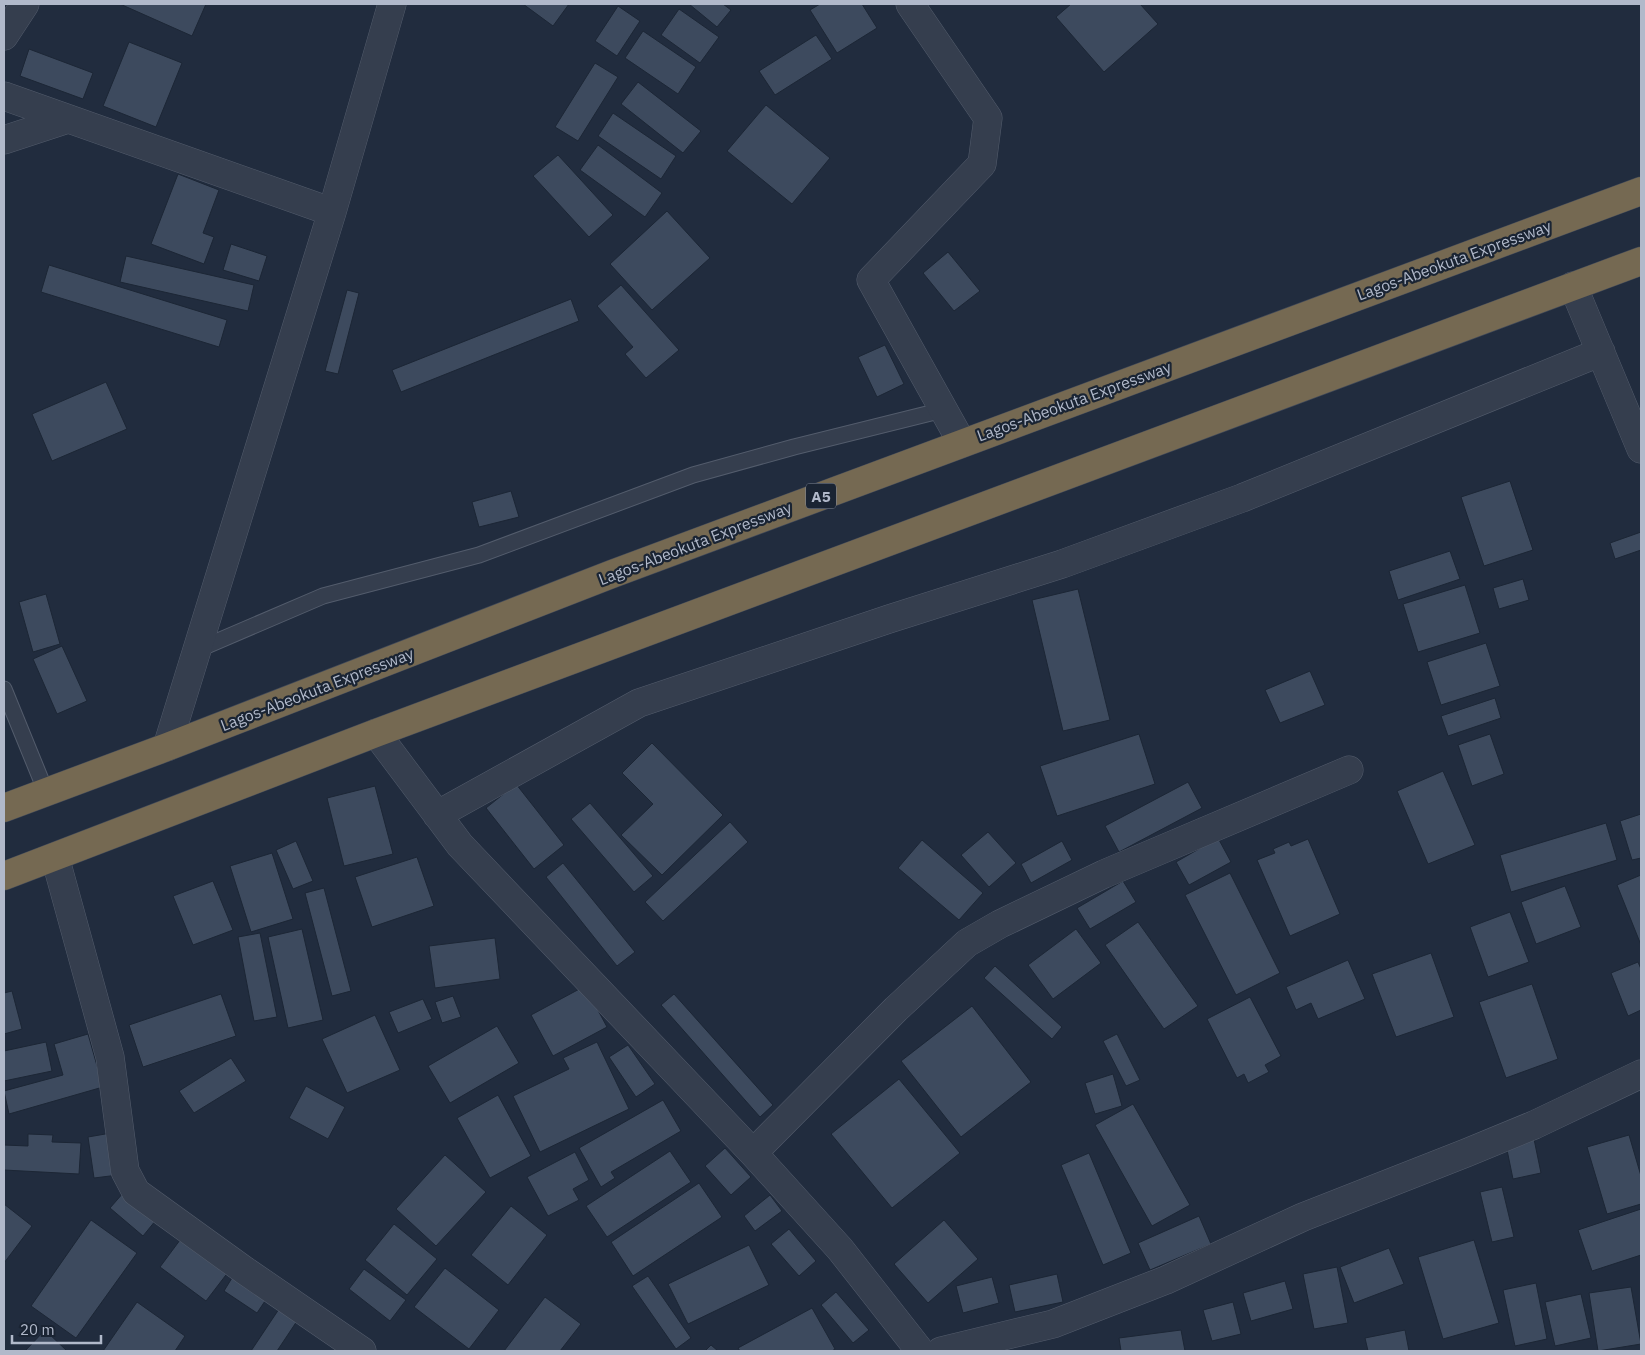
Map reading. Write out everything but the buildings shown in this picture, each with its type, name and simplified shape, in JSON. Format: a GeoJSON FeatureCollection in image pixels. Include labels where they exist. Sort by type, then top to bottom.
{"type":"FeatureCollection","features":[{"type":"Feature","properties":{"kind":"highway","name":"Lagos-Abeokuta Expressway"},"geometry":{"type":"LineString","coordinates":[[4,808],[167,747],[612,574],[1641,191]]}},
{"type":"Feature","properties":{"kind":"highway"},"geometry":{"type":"LineString","coordinates":[[4,876],[376,733],[1641,261]]}},
{"type":"Feature","properties":{"kind":"street"},"geometry":{"type":"LineString","coordinates":[[4,36],[25,4]]}},
{"type":"Feature","properties":{"kind":"street"},"geometry":{"type":"LineString","coordinates":[[167,747],[332,212],[392,4]]}},
{"type":"Feature","properties":{"kind":"street"},"geometry":{"type":"LineString","coordinates":[[910,4],[988,118],[982,164],[871,280],[962,443]]}},
{"type":"Feature","properties":{"kind":"street"},"geometry":{"type":"LineString","coordinates":[[4,96],[332,212]]}},
{"type":"Feature","properties":{"kind":"street"},"geometry":{"type":"LineString","coordinates":[[4,140],[68,119]]}},
{"type":"Feature","properties":{"kind":"street"},"geometry":{"type":"LineString","coordinates":[[1573,286],[1641,449]]}},
{"type":"Feature","properties":{"kind":"street"},"geometry":{"type":"LineString","coordinates":[[438,815],[639,703],[889,619],[1062,564],[1242,498],[1601,352]]}},
{"type":"Feature","properties":{"kind":"street"},"geometry":{"type":"LineString","coordinates":[[376,733],[460,845],[753,1154],[840,1249],[920,1351]]}},
{"type":"Feature","properties":{"kind":"street"},"geometry":{"type":"LineString","coordinates":[[753,1154],[896,1009],[967,943],[1000,924],[1104,874],[1349,770]]}},
{"type":"Feature","properties":{"kind":"street"},"geometry":{"type":"LineString","coordinates":[[55,857],[110,1057],[125,1171],[136,1192],[244,1270],[362,1351]]}},
{"type":"Feature","properties":{"kind":"street"},"geometry":{"type":"LineString","coordinates":[[941,1351],[1053,1324],[1166,1280],[1303,1217],[1466,1153],[1534,1124],[1641,1074]]}},
{"type":"Feature","properties":{"kind":"lane"},"geometry":{"type":"LineString","coordinates":[[197,650],[323,596],[479,554],[693,475],[794,447],[943,410]]}},
{"type":"Feature","properties":{"kind":"lane"},"geometry":{"type":"LineString","coordinates":[[4,689],[46,792]]}}]}
